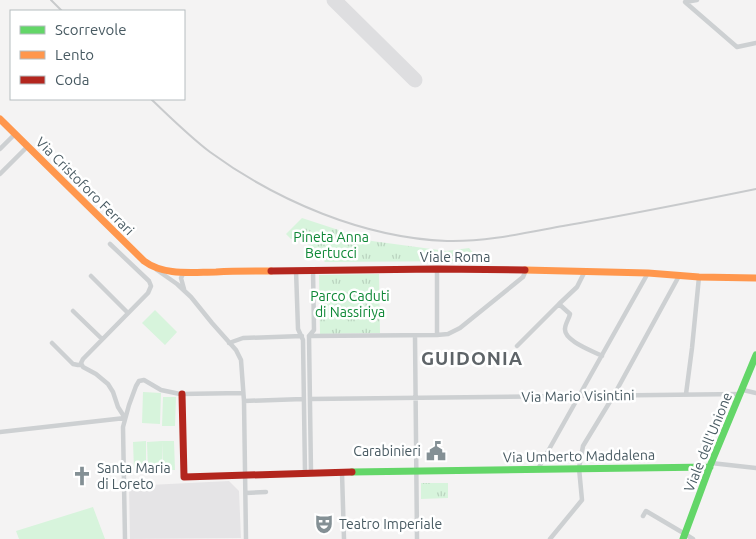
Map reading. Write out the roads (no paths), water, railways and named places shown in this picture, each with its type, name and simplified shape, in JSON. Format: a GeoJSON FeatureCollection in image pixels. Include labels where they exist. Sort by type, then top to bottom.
{"type":"FeatureCollection","features":[{"type":"Feature","properties":{"kind":"main road","name":"Via Cristoforo Ferrari"},"geometry":{"type":"LineString","coordinates":[[0,119],[144,261],[155,268]]}},
{"type":"Feature","properties":{"kind":"main road","name":"Viale Roma"},"geometry":{"type":"LineString","coordinates":[[155,268],[184,272],[437,269],[526,270],[756,278]]}},
{"type":"Feature","properties":{"kind":"main road","name":"Viale dell'Unione"},"geometry":{"type":"LineString","coordinates":[[684,536],[756,355]]}},
{"type":"Feature","properties":{"kind":"main road","name":"Via Umberto Maddalena"},"geometry":{"type":"LineString","coordinates":[[182,394],[184,477],[711,465]]}},
{"type":"Feature","properties":{"kind":"street"},"geometry":{"type":"LineString","coordinates":[[684,1],[697,0]]}},
{"type":"Feature","properties":{"kind":"street"},"geometry":{"type":"LineString","coordinates":[[684,1],[738,47],[756,43]]}},
{"type":"Feature","properties":{"kind":"street"},"geometry":{"type":"LineString","coordinates":[[0,149],[15,134]]}},
{"type":"Feature","properties":{"kind":"street"},"geometry":{"type":"LineString","coordinates":[[0,174],[28,146]]}},
{"type":"Feature","properties":{"kind":"street"},"geometry":{"type":"LineString","coordinates":[[82,365],[83,358],[151,288],[148,280],[110,244]]}},
{"type":"Feature","properties":{"kind":"street"},"geometry":{"type":"LineString","coordinates":[[155,268],[186,292],[242,360],[246,539]]}},
{"type":"Feature","properties":{"kind":"street"},"geometry":{"type":"LineString","coordinates":[[437,269],[437,336]]}},
{"type":"Feature","properties":{"kind":"street"},"geometry":{"type":"LineString","coordinates":[[296,270],[298,329],[303,340],[303,399],[309,475]]}},
{"type":"Feature","properties":{"kind":"street"},"geometry":{"type":"LineString","coordinates":[[309,475],[309,336],[314,330],[313,270]]}},
{"type":"Feature","properties":{"kind":"street"},"geometry":{"type":"LineString","coordinates":[[309,336],[437,336],[450,333],[465,324],[523,277],[526,270]]}},
{"type":"Feature","properties":{"kind":"street"},"geometry":{"type":"LineString","coordinates":[[518,346],[577,287],[585,271]]}},
{"type":"Feature","properties":{"kind":"street"},"geometry":{"type":"LineString","coordinates":[[184,272],[181,278],[186,292]]}},
{"type":"Feature","properties":{"kind":"street"},"geometry":{"type":"LineString","coordinates":[[538,469],[648,273]]}},
{"type":"Feature","properties":{"kind":"street"},"geometry":{"type":"LineString","coordinates":[[91,276],[128,313]]}},
{"type":"Feature","properties":{"kind":"street"},"geometry":{"type":"LineString","coordinates":[[550,539],[582,500],[580,468],[583,446],[614,395],[679,276]]}},
{"type":"Feature","properties":{"kind":"street"},"geometry":{"type":"LineString","coordinates":[[686,394],[699,277]]}},
{"type":"Feature","properties":{"kind":"street"},"geometry":{"type":"LineString","coordinates":[[559,304],[570,314],[565,327],[566,334],[574,342],[602,356]]}},
{"type":"Feature","properties":{"kind":"street"},"geometry":{"type":"LineString","coordinates":[[73,311],[102,339]]}},
{"type":"Feature","properties":{"kind":"street"},"geometry":{"type":"LineString","coordinates":[[229,342],[243,338],[302,336]]}},
{"type":"Feature","properties":{"kind":"street"},"geometry":{"type":"LineString","coordinates":[[415,336],[417,539]]}},
{"type":"Feature","properties":{"kind":"street"},"geometry":{"type":"LineString","coordinates":[[52,343],[73,364],[82,365],[108,384],[125,418]]}},
{"type":"Feature","properties":{"kind":"street"},"geometry":{"type":"LineString","coordinates":[[125,539],[123,440],[125,418],[139,381],[144,380],[161,390],[182,394],[243,393]]}},
{"type":"Feature","properties":{"kind":"street","name":"Via Mario Visintini"},"geometry":{"type":"LineString","coordinates":[[310,399],[756,393]]}},
{"type":"Feature","properties":{"kind":"street"},"geometry":{"type":"LineString","coordinates":[[244,401],[303,399]]}},
{"type":"Feature","properties":{"kind":"street"},"geometry":{"type":"LineString","coordinates":[[0,432],[125,418]]}},
{"type":"Feature","properties":{"kind":"street"},"geometry":{"type":"LineString","coordinates":[[711,465],[756,468]]}},
{"type":"Feature","properties":{"kind":"street"},"geometry":{"type":"LineString","coordinates":[[342,473],[344,539]]}},
{"type":"Feature","properties":{"kind":"street"},"geometry":{"type":"LineString","coordinates":[[246,493],[266,492]]}},
{"type":"Feature","properties":{"kind":"street"},"geometry":{"type":"LineString","coordinates":[[643,516],[646,511],[684,536],[693,539]]}},
{"type":"Feature","properties":{"kind":"railway"},"geometry":{"type":"LineString","coordinates":[[51,0],[61,10]]}},
{"type":"Feature","properties":{"kind":"railway"},"geometry":{"type":"LineString","coordinates":[[152,100],[210,152],[264,186],[322,214],[384,233],[416,238],[462,241],[505,236],[636,213],[756,189]]}},
{"type":"Feature","properties":{"kind":"place","name":"Carabinieri"},"geometry":{"type":"Point","coordinates":[436,451]}},
{"type":"Feature","properties":{"kind":"place","name":"Santa Maria di Loreto"},"geometry":{"type":"Point","coordinates":[82,476]}},
{"type":"Feature","properties":{"kind":"place","name":"Teatro Imperiale"},"geometry":{"type":"Point","coordinates":[324,524]}},
{"type":"Feature","properties":{"kind":"district","name":"GUIDONIA"},"geometry":{"type":"Point","coordinates":[472,358]}},
{"type":"Feature","properties":{"kind":"park label","name":"Pineta Anna Bertucci"},"geometry":{"type":"Point","coordinates":[331,246]}},
{"type":"Feature","properties":{"kind":"park label","name":"Parco Caduti di Nassiriya"},"geometry":{"type":"Point","coordinates":[350,304]}}]}
